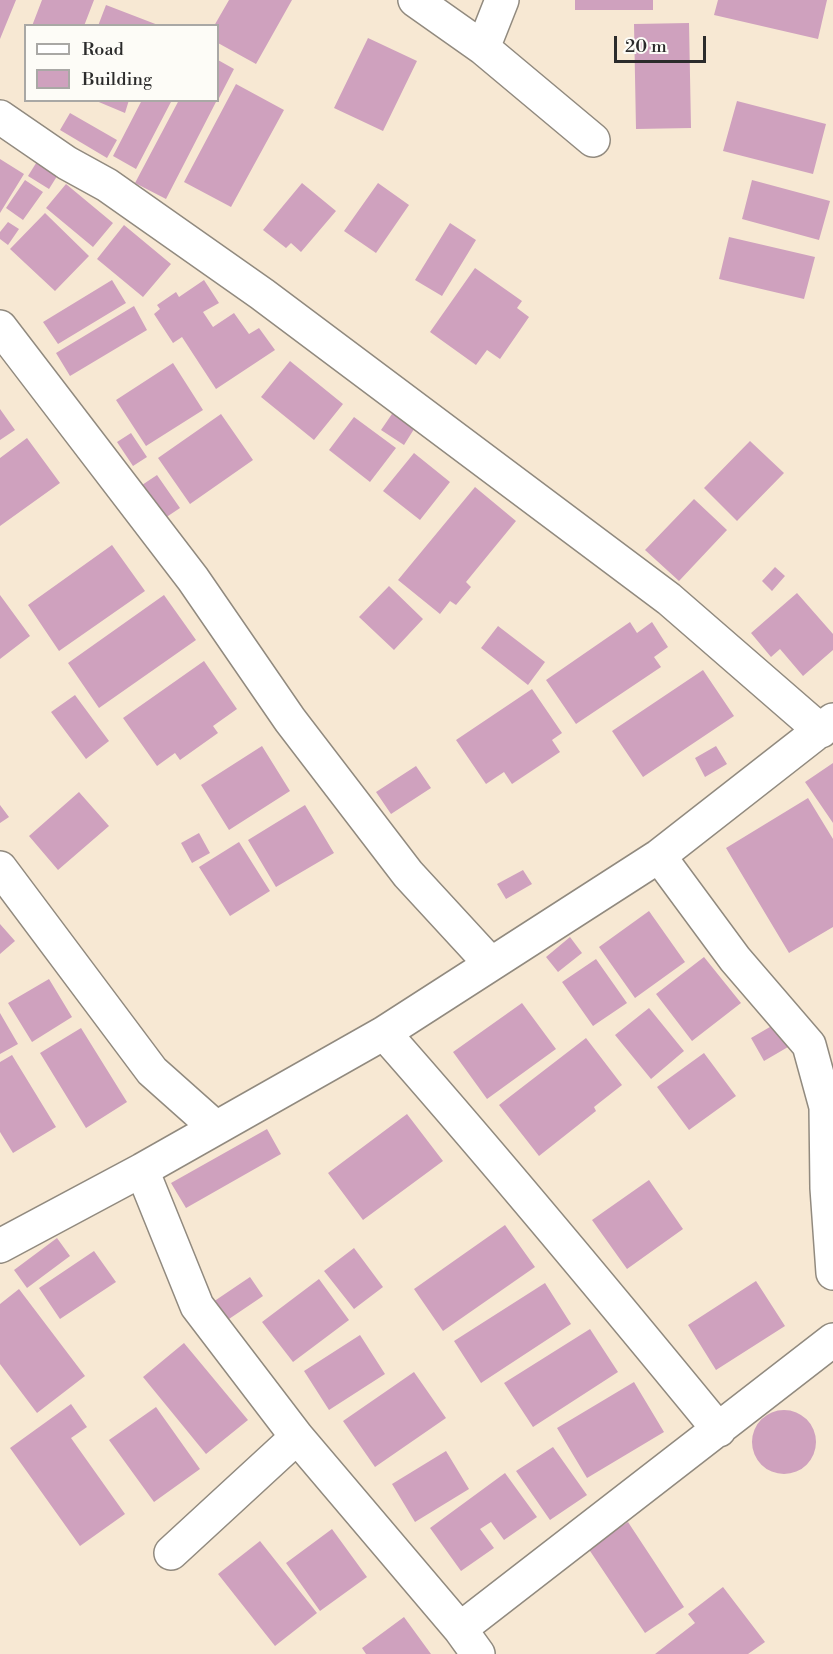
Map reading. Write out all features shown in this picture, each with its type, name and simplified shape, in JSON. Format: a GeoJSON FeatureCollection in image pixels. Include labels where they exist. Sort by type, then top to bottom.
{"type":"FeatureCollection","features":[{"type":"Feature","properties":{"kind":"street"},"geometry":{"type":"LineString","coordinates":[[415,0],[483,48],[593,140]]}},
{"type":"Feature","properties":{"kind":"street"},"geometry":{"type":"LineString","coordinates":[[483,48],[502,0]]}},
{"type":"Feature","properties":{"kind":"street"},"geometry":{"type":"LineString","coordinates":[[0,117],[68,163],[107,185],[262,294],[669,598],[827,725],[658,856],[384,1033],[142,1170],[0,1246]]}},
{"type":"Feature","properties":{"kind":"street"},"geometry":{"type":"LineString","coordinates":[[0,327],[193,579],[290,720],[380,838],[408,874],[490,963]]}},
{"type":"Feature","properties":{"kind":"street"},"geometry":{"type":"LineString","coordinates":[[658,856],[735,959],[809,1045],[826,1107],[827,1188],[833,1273]]}},
{"type":"Feature","properties":{"kind":"street"},"geometry":{"type":"LineString","coordinates":[[0,868],[152,1071],[216,1128]]}},
{"type":"Feature","properties":{"kind":"street"},"geometry":{"type":"LineString","coordinates":[[384,1033],[606,1292],[719,1430]]}},
{"type":"Feature","properties":{"kind":"street"},"geometry":{"type":"LineString","coordinates":[[142,1170],[197,1306],[297,1437],[469,1642],[719,1430],[833,1340]]}},
{"type":"Feature","properties":{"kind":"street"},"geometry":{"type":"LineString","coordinates":[[171,1553],[297,1437]]}},
{"type":"Feature","properties":{"kind":"building"},"geometry":{"type":"Polygon","coordinates":[[[0,0],[16,0],[0,39],[0,0]]]}},
{"type":"Feature","properties":{"kind":"building"},"geometry":{"type":"Polygon","coordinates":[[[42,0],[94,0],[85,24],[33,24],[42,0]]]}},
{"type":"Feature","properties":{"kind":"building"},"geometry":{"type":"Polygon","coordinates":[[[229,0],[292,0],[256,64],[219,44],[219,24],[215,24],[229,0]]]}},
{"type":"Feature","properties":{"kind":"building"},"geometry":{"type":"Polygon","coordinates":[[[575,0],[653,0],[653,10],[575,10],[575,0]]]}},
{"type":"Feature","properties":{"kind":"building"},"geometry":{"type":"Polygon","coordinates":[[[718,0],[827,0],[818,39],[714,15],[718,0]]]}},
{"type":"Feature","properties":{"kind":"building"},"geometry":{"type":"Polygon","coordinates":[[[106,5],[155,24],[99,24],[106,5]]]}},
{"type":"Feature","properties":{"kind":"building"},"geometry":{"type":"Polygon","coordinates":[[[689,23],[691,128],[636,129],[634,24],[689,23]]]}},
{"type":"Feature","properties":{"kind":"building"},"geometry":{"type":"Polygon","coordinates":[[[368,38],[417,61],[383,131],[334,108],[368,38]]]}},
{"type":"Feature","properties":{"kind":"building"},"geometry":{"type":"Polygon","coordinates":[[[219,61],[234,69],[219,98],[219,61]]]}},
{"type":"Feature","properties":{"kind":"building"},"geometry":{"type":"Polygon","coordinates":[[[236,84],[284,110],[231,207],[184,182],[236,84]]]}},
{"type":"Feature","properties":{"kind":"building"},"geometry":{"type":"Polygon","coordinates":[[[737,101],[826,124],[813,174],[723,151],[737,101]]]}},
{"type":"Feature","properties":{"kind":"building"},"geometry":{"type":"Polygon","coordinates":[[[99,102],[128,102],[125,113],[99,102]]]}},
{"type":"Feature","properties":{"kind":"building"},"geometry":{"type":"Polygon","coordinates":[[[141,102],[171,102],[136,169],[113,156],[141,102]]]}},
{"type":"Feature","properties":{"kind":"building"},"geometry":{"type":"Polygon","coordinates":[[[178,102],[216,102],[166,199],[135,183],[178,102]]]}},
{"type":"Feature","properties":{"kind":"building"},"geometry":{"type":"Polygon","coordinates":[[[70,113],[117,140],[107,158],[60,130],[70,113]]]}},
{"type":"Feature","properties":{"kind":"building"},"geometry":{"type":"Polygon","coordinates":[[[0,159],[24,174],[0,213],[0,159]]]}},
{"type":"Feature","properties":{"kind":"building"},"geometry":{"type":"Polygon","coordinates":[[[38,160],[59,173],[49,189],[28,176],[38,160]]]}},
{"type":"Feature","properties":{"kind":"building"},"geometry":{"type":"Polygon","coordinates":[[[25,180],[43,192],[23,220],[6,208],[25,180]]]}},
{"type":"Feature","properties":{"kind":"building"},"geometry":{"type":"Polygon","coordinates":[[[752,180],[830,201],[819,240],[742,219],[752,180]]]}},
{"type":"Feature","properties":{"kind":"building"},"geometry":{"type":"Polygon","coordinates":[[[302,183],[336,211],[301,252],[291,243],[286,248],[263,230],[302,183]]]}},
{"type":"Feature","properties":{"kind":"building"},"geometry":{"type":"Polygon","coordinates":[[[378,183],[409,205],[376,253],[344,231],[378,183]]]}},
{"type":"Feature","properties":{"kind":"building"},"geometry":{"type":"Polygon","coordinates":[[[66,184],[113,223],[93,247],[46,208],[66,184]]]}},
{"type":"Feature","properties":{"kind":"building"},"geometry":{"type":"Polygon","coordinates":[[[45,213],[89,256],[55,291],[10,249],[45,213]]]}},
{"type":"Feature","properties":{"kind":"building"},"geometry":{"type":"Polygon","coordinates":[[[8,222],[19,229],[8,245],[0,239],[0,232],[8,222]]]}},
{"type":"Feature","properties":{"kind":"building"},"geometry":{"type":"Polygon","coordinates":[[[450,223],[476,240],[442,296],[415,280],[450,223]]]}},
{"type":"Feature","properties":{"kind":"building"},"geometry":{"type":"Polygon","coordinates":[[[124,225],[171,264],[143,297],[97,259],[124,225]]]}},
{"type":"Feature","properties":{"kind":"building"},"geometry":{"type":"Polygon","coordinates":[[[729,237],[815,257],[804,299],[719,279],[729,237]]]}},
{"type":"Feature","properties":{"kind":"building"},"geometry":{"type":"Polygon","coordinates":[[[475,268],[522,301],[517,308],[529,317],[500,359],[487,350],[476,365],[430,332],[475,268]]]}},
{"type":"Feature","properties":{"kind":"building"},"geometry":{"type":"Polygon","coordinates":[[[112,280],[126,303],[58,344],[43,322],[112,280]]]}},
{"type":"Feature","properties":{"kind":"building"},"geometry":{"type":"Polygon","coordinates":[[[204,280],[219,303],[203,312],[213,327],[234,313],[249,334],[259,328],[275,350],[216,389],[182,337],[173,343],[154,314],[160,309],[157,305],[176,292],[179,297],[204,280]]]}},
{"type":"Feature","properties":{"kind":"building"},"geometry":{"type":"Polygon","coordinates":[[[134,306],[147,330],[70,376],[56,353],[134,306]]]}},
{"type":"Feature","properties":{"kind":"building"},"geometry":{"type":"Polygon","coordinates":[[[290,361],[343,404],[314,440],[261,397],[290,361]]]}},
{"type":"Feature","properties":{"kind":"building"},"geometry":{"type":"Polygon","coordinates":[[[173,363],[203,410],[146,446],[116,400],[173,363]]]}},
{"type":"Feature","properties":{"kind":"building"},"geometry":{"type":"Polygon","coordinates":[[[0,409],[15,430],[0,440],[0,409]]]}},
{"type":"Feature","properties":{"kind":"building"},"geometry":{"type":"Polygon","coordinates":[[[394,411],[416,426],[404,445],[381,430],[394,411]]]}},
{"type":"Feature","properties":{"kind":"building"},"geometry":{"type":"Polygon","coordinates":[[[221,414],[253,460],[190,504],[158,458],[221,414]]]}},
{"type":"Feature","properties":{"kind":"building"},"geometry":{"type":"Polygon","coordinates":[[[354,417],[396,448],[370,482],[329,450],[354,417]]]}},
{"type":"Feature","properties":{"kind":"building"},"geometry":{"type":"Polygon","coordinates":[[[131,433],[147,457],[133,466],[117,442],[131,433]]]}},
{"type":"Feature","properties":{"kind":"building"},"geometry":{"type":"Polygon","coordinates":[[[27,438],[60,483],[0,526],[0,458],[27,438]]]}},
{"type":"Feature","properties":{"kind":"building"},"geometry":{"type":"Polygon","coordinates":[[[750,441],[784,473],[737,521],[704,488],[750,441]]]}},
{"type":"Feature","properties":{"kind":"building"},"geometry":{"type":"Polygon","coordinates":[[[414,453],[450,482],[420,520],[383,491],[414,453]]]}},
{"type":"Feature","properties":{"kind":"building"},"geometry":{"type":"Polygon","coordinates":[[[157,475],[180,508],[165,518],[142,485],[157,475]]]}},
{"type":"Feature","properties":{"kind":"building"},"geometry":{"type":"Polygon","coordinates":[[[475,487],[516,521],[466,582],[471,587],[456,605],[450,601],[440,614],[398,580],[475,487]]]}},
{"type":"Feature","properties":{"kind":"building"},"geometry":{"type":"Polygon","coordinates":[[[694,499],[727,530],[679,581],[645,550],[694,499]]]}},
{"type":"Feature","properties":{"kind":"building"},"geometry":{"type":"Polygon","coordinates":[[[112,545],[145,591],[59,651],[28,605],[112,545]]]}},
{"type":"Feature","properties":{"kind":"building"},"geometry":{"type":"Polygon","coordinates":[[[775,567],[785,576],[772,591],[762,581],[775,567]]]}},
{"type":"Feature","properties":{"kind":"building"},"geometry":{"type":"Polygon","coordinates":[[[389,586],[423,619],[394,650],[359,617],[389,586]]]}},
{"type":"Feature","properties":{"kind":"building"},"geometry":{"type":"Polygon","coordinates":[[[797,593],[833,634],[833,650],[803,676],[780,649],[771,657],[751,633],[797,593]]]}},
{"type":"Feature","properties":{"kind":"building"},"geometry":{"type":"Polygon","coordinates":[[[0,595],[30,636],[0,659],[0,595]]]}},
{"type":"Feature","properties":{"kind":"building"},"geometry":{"type":"Polygon","coordinates":[[[164,595],[196,640],[99,708],[68,663],[164,595]]]}},
{"type":"Feature","properties":{"kind":"building"},"geometry":{"type":"Polygon","coordinates":[[[630,622],[637,633],[652,622],[668,647],[654,657],[661,667],[576,724],[546,680],[630,622]]]}},
{"type":"Feature","properties":{"kind":"building"},"geometry":{"type":"Polygon","coordinates":[[[498,626],[545,662],[528,685],[481,648],[498,626]]]}},
{"type":"Feature","properties":{"kind":"building"},"geometry":{"type":"Polygon","coordinates":[[[204,661],[237,709],[213,726],[218,733],[180,760],[175,753],[157,766],[123,718],[204,661]]]}},
{"type":"Feature","properties":{"kind":"building"},"geometry":{"type":"Polygon","coordinates":[[[703,670],[734,716],[643,777],[612,731],[703,670]]]}},
{"type":"Feature","properties":{"kind":"building"},"geometry":{"type":"Polygon","coordinates":[[[532,689],[562,733],[552,740],[560,752],[512,784],[504,772],[486,784],[456,740],[532,689]]]}},
{"type":"Feature","properties":{"kind":"building"},"geometry":{"type":"Polygon","coordinates":[[[75,695],[109,741],[86,759],[51,712],[75,695]]]}},
{"type":"Feature","properties":{"kind":"building"},"geometry":{"type":"Polygon","coordinates":[[[262,746],[290,791],[229,830],[201,785],[262,746]]]}},
{"type":"Feature","properties":{"kind":"building"},"geometry":{"type":"Polygon","coordinates":[[[716,746],[727,764],[705,777],[695,758],[716,746]]]}},
{"type":"Feature","properties":{"kind":"building"},"geometry":{"type":"Polygon","coordinates":[[[833,763],[833,823],[805,782],[833,763]]]}},
{"type":"Feature","properties":{"kind":"building"},"geometry":{"type":"Polygon","coordinates":[[[416,766],[431,788],[391,814],[376,792],[416,766]]]}},
{"type":"Feature","properties":{"kind":"building"},"geometry":{"type":"Polygon","coordinates":[[[79,792],[109,826],[58,870],[29,836],[79,792]]]}},
{"type":"Feature","properties":{"kind":"building"},"geometry":{"type":"Polygon","coordinates":[[[808,798],[833,839],[833,927],[789,953],[726,848],[808,798]]]}},
{"type":"Feature","properties":{"kind":"building"},"geometry":{"type":"Polygon","coordinates":[[[0,805],[9,817],[0,823],[0,805]]]}},
{"type":"Feature","properties":{"kind":"building"},"geometry":{"type":"Polygon","coordinates":[[[305,805],[334,853],[276,887],[248,840],[305,805]]]}},
{"type":"Feature","properties":{"kind":"building"},"geometry":{"type":"Polygon","coordinates":[[[199,833],[210,853],[192,863],[181,843],[199,833]]]}},
{"type":"Feature","properties":{"kind":"building"},"geometry":{"type":"Polygon","coordinates":[[[239,842],[270,891],[230,916],[199,867],[239,842]]]}},
{"type":"Feature","properties":{"kind":"building"},"geometry":{"type":"Polygon","coordinates":[[[523,870],[532,884],[506,899],[497,884],[523,870]]]}},
{"type":"Feature","properties":{"kind":"building"},"geometry":{"type":"Polygon","coordinates":[[[649,911],[685,962],[635,998],[599,947],[649,911]]]}},
{"type":"Feature","properties":{"kind":"building"},"geometry":{"type":"Polygon","coordinates":[[[0,924],[15,941],[0,954],[0,924]]]}},
{"type":"Feature","properties":{"kind":"building"},"geometry":{"type":"Polygon","coordinates":[[[570,937],[582,953],[558,972],[546,957],[570,937]]]}},
{"type":"Feature","properties":{"kind":"building"},"geometry":{"type":"Polygon","coordinates":[[[704,957],[741,1003],[692,1041],[656,994],[704,957]]]}},
{"type":"Feature","properties":{"kind":"building"},"geometry":{"type":"Polygon","coordinates":[[[596,959],[627,1003],[593,1026],[562,982],[596,959]]]}},
{"type":"Feature","properties":{"kind":"building"},"geometry":{"type":"Polygon","coordinates":[[[49,979],[72,1017],[32,1042],[8,1003],[49,979]]]}},
{"type":"Feature","properties":{"kind":"building"},"geometry":{"type":"Polygon","coordinates":[[[522,1003],[556,1049],[487,1099],[453,1052],[522,1003]]]}},
{"type":"Feature","properties":{"kind":"building"},"geometry":{"type":"Polygon","coordinates":[[[649,1008],[684,1051],[651,1079],[615,1035],[649,1008]]]}},
{"type":"Feature","properties":{"kind":"building"},"geometry":{"type":"Polygon","coordinates":[[[0,1013],[18,1044],[0,1054],[0,1013]]]}},
{"type":"Feature","properties":{"kind":"building"},"geometry":{"type":"Polygon","coordinates":[[[775,1024],[788,1047],[764,1061],[751,1038],[775,1024]]]}},
{"type":"Feature","properties":{"kind":"building"},"geometry":{"type":"Polygon","coordinates":[[[81,1028],[127,1102],[86,1128],[40,1053],[81,1028]]]}},
{"type":"Feature","properties":{"kind":"building"},"geometry":{"type":"Polygon","coordinates":[[[586,1038],[622,1085],[594,1107],[596,1111],[539,1156],[499,1105],[586,1038]]]}},
{"type":"Feature","properties":{"kind":"building"},"geometry":{"type":"Polygon","coordinates":[[[704,1053],[736,1096],[689,1130],[657,1087],[704,1053]]]}},
{"type":"Feature","properties":{"kind":"building"},"geometry":{"type":"Polygon","coordinates":[[[12,1055],[56,1127],[13,1153],[0,1132],[0,1062],[12,1055]]]}},
{"type":"Feature","properties":{"kind":"building"},"geometry":{"type":"Polygon","coordinates":[[[407,1114],[443,1161],[363,1220],[328,1173],[407,1114]]]}},
{"type":"Feature","properties":{"kind":"building"},"geometry":{"type":"Polygon","coordinates":[[[267,1129],[281,1154],[186,1208],[171,1183],[267,1129]]]}},
{"type":"Feature","properties":{"kind":"building"},"geometry":{"type":"Polygon","coordinates":[[[649,1180],[683,1229],[627,1269],[592,1220],[649,1180]]]}},
{"type":"Feature","properties":{"kind":"building"},"geometry":{"type":"Polygon","coordinates":[[[505,1225],[535,1267],[443,1331],[414,1289],[505,1225]]]}},
{"type":"Feature","properties":{"kind":"building"},"geometry":{"type":"Polygon","coordinates":[[[57,1238],[70,1256],[27,1288],[14,1270],[57,1238]]]}},
{"type":"Feature","properties":{"kind":"building"},"geometry":{"type":"Polygon","coordinates":[[[354,1248],[383,1287],[354,1309],[324,1271],[354,1248]]]}},
{"type":"Feature","properties":{"kind":"building"},"geometry":{"type":"Polygon","coordinates":[[[94,1251],[116,1282],[60,1319],[39,1288],[94,1251]]]}},
{"type":"Feature","properties":{"kind":"building"},"geometry":{"type":"Polygon","coordinates":[[[250,1277],[263,1296],[226,1321],[213,1302],[250,1277]]]}},
{"type":"Feature","properties":{"kind":"building"},"geometry":{"type":"Polygon","coordinates":[[[319,1279],[349,1320],[293,1362],[262,1322],[319,1279]]]}},
{"type":"Feature","properties":{"kind":"building"},"geometry":{"type":"Polygon","coordinates":[[[756,1281],[785,1326],[716,1370],[688,1325],[756,1281]]]}},
{"type":"Feature","properties":{"kind":"building"},"geometry":{"type":"Polygon","coordinates":[[[545,1283],[571,1324],[481,1383],[454,1341],[545,1283]]]}},
{"type":"Feature","properties":{"kind":"building"},"geometry":{"type":"Polygon","coordinates":[[[19,1289],[85,1376],[37,1413],[0,1364],[0,1304],[19,1289]]]}},
{"type":"Feature","properties":{"kind":"building"},"geometry":{"type":"Polygon","coordinates":[[[590,1329],[618,1372],[533,1427],[504,1383],[590,1329]]]}},
{"type":"Feature","properties":{"kind":"building"},"geometry":{"type":"Polygon","coordinates":[[[360,1335],[385,1374],[329,1410],[304,1371],[360,1335]]]}},
{"type":"Feature","properties":{"kind":"building"},"geometry":{"type":"Polygon","coordinates":[[[184,1343],[248,1420],[206,1454],[143,1377],[184,1343]]]}},
{"type":"Feature","properties":{"kind":"building"},"geometry":{"type":"Polygon","coordinates":[[[414,1372],[446,1418],[375,1467],[343,1421],[414,1372]]]}},
{"type":"Feature","properties":{"kind":"building"},"geometry":{"type":"Polygon","coordinates":[[[634,1382],[664,1432],[587,1478],[557,1428],[634,1382]]]}},
{"type":"Feature","properties":{"kind":"building"},"geometry":{"type":"Polygon","coordinates":[[[71,1404],[87,1427],[71,1438],[125,1514],[80,1546],[10,1448],[71,1404]]]}},
{"type":"Feature","properties":{"kind":"building"},"geometry":{"type":"Polygon","coordinates":[[[156,1407],[200,1469],[154,1502],[109,1440],[156,1407]]]}},
{"type":"Feature","properties":{"kind":"building"},"geometry":{"type":"Polygon","coordinates":[[[784,1410],[807,1419],[816,1442],[807,1465],[784,1474],[761,1465],[752,1442],[761,1419],[784,1410]]]}},
{"type":"Feature","properties":{"kind":"building"},"geometry":{"type":"Polygon","coordinates":[[[553,1447],[587,1495],[550,1520],[516,1471],[553,1447]]]}},
{"type":"Feature","properties":{"kind":"building"},"geometry":{"type":"Polygon","coordinates":[[[446,1451],[469,1489],[415,1522],[392,1484],[446,1451]]]}},
{"type":"Feature","properties":{"kind":"building"},"geometry":{"type":"Polygon","coordinates":[[[505,1473],[537,1517],[504,1540],[491,1522],[480,1529],[494,1548],[461,1571],[430,1528],[505,1473]]]}},
{"type":"Feature","properties":{"kind":"building"},"geometry":{"type":"Polygon","coordinates":[[[628,1522],[684,1607],[645,1633],[588,1548],[628,1522]]]}},
{"type":"Feature","properties":{"kind":"building"},"geometry":{"type":"Polygon","coordinates":[[[332,1529],[367,1577],[320,1611],[286,1563],[332,1529]]]}},
{"type":"Feature","properties":{"kind":"building"},"geometry":{"type":"Polygon","coordinates":[[[260,1541],[317,1613],[275,1646],[218,1574],[260,1541]]]}},
{"type":"Feature","properties":{"kind":"building"},"geometry":{"type":"Polygon","coordinates":[[[723,1587],[765,1642],[748,1654],[655,1654],[695,1623],[688,1614],[723,1587]]]}},
{"type":"Feature","properties":{"kind":"building"},"geometry":{"type":"Polygon","coordinates":[[[404,1617],[431,1654],[366,1654],[362,1648],[404,1617]]]}}]}
